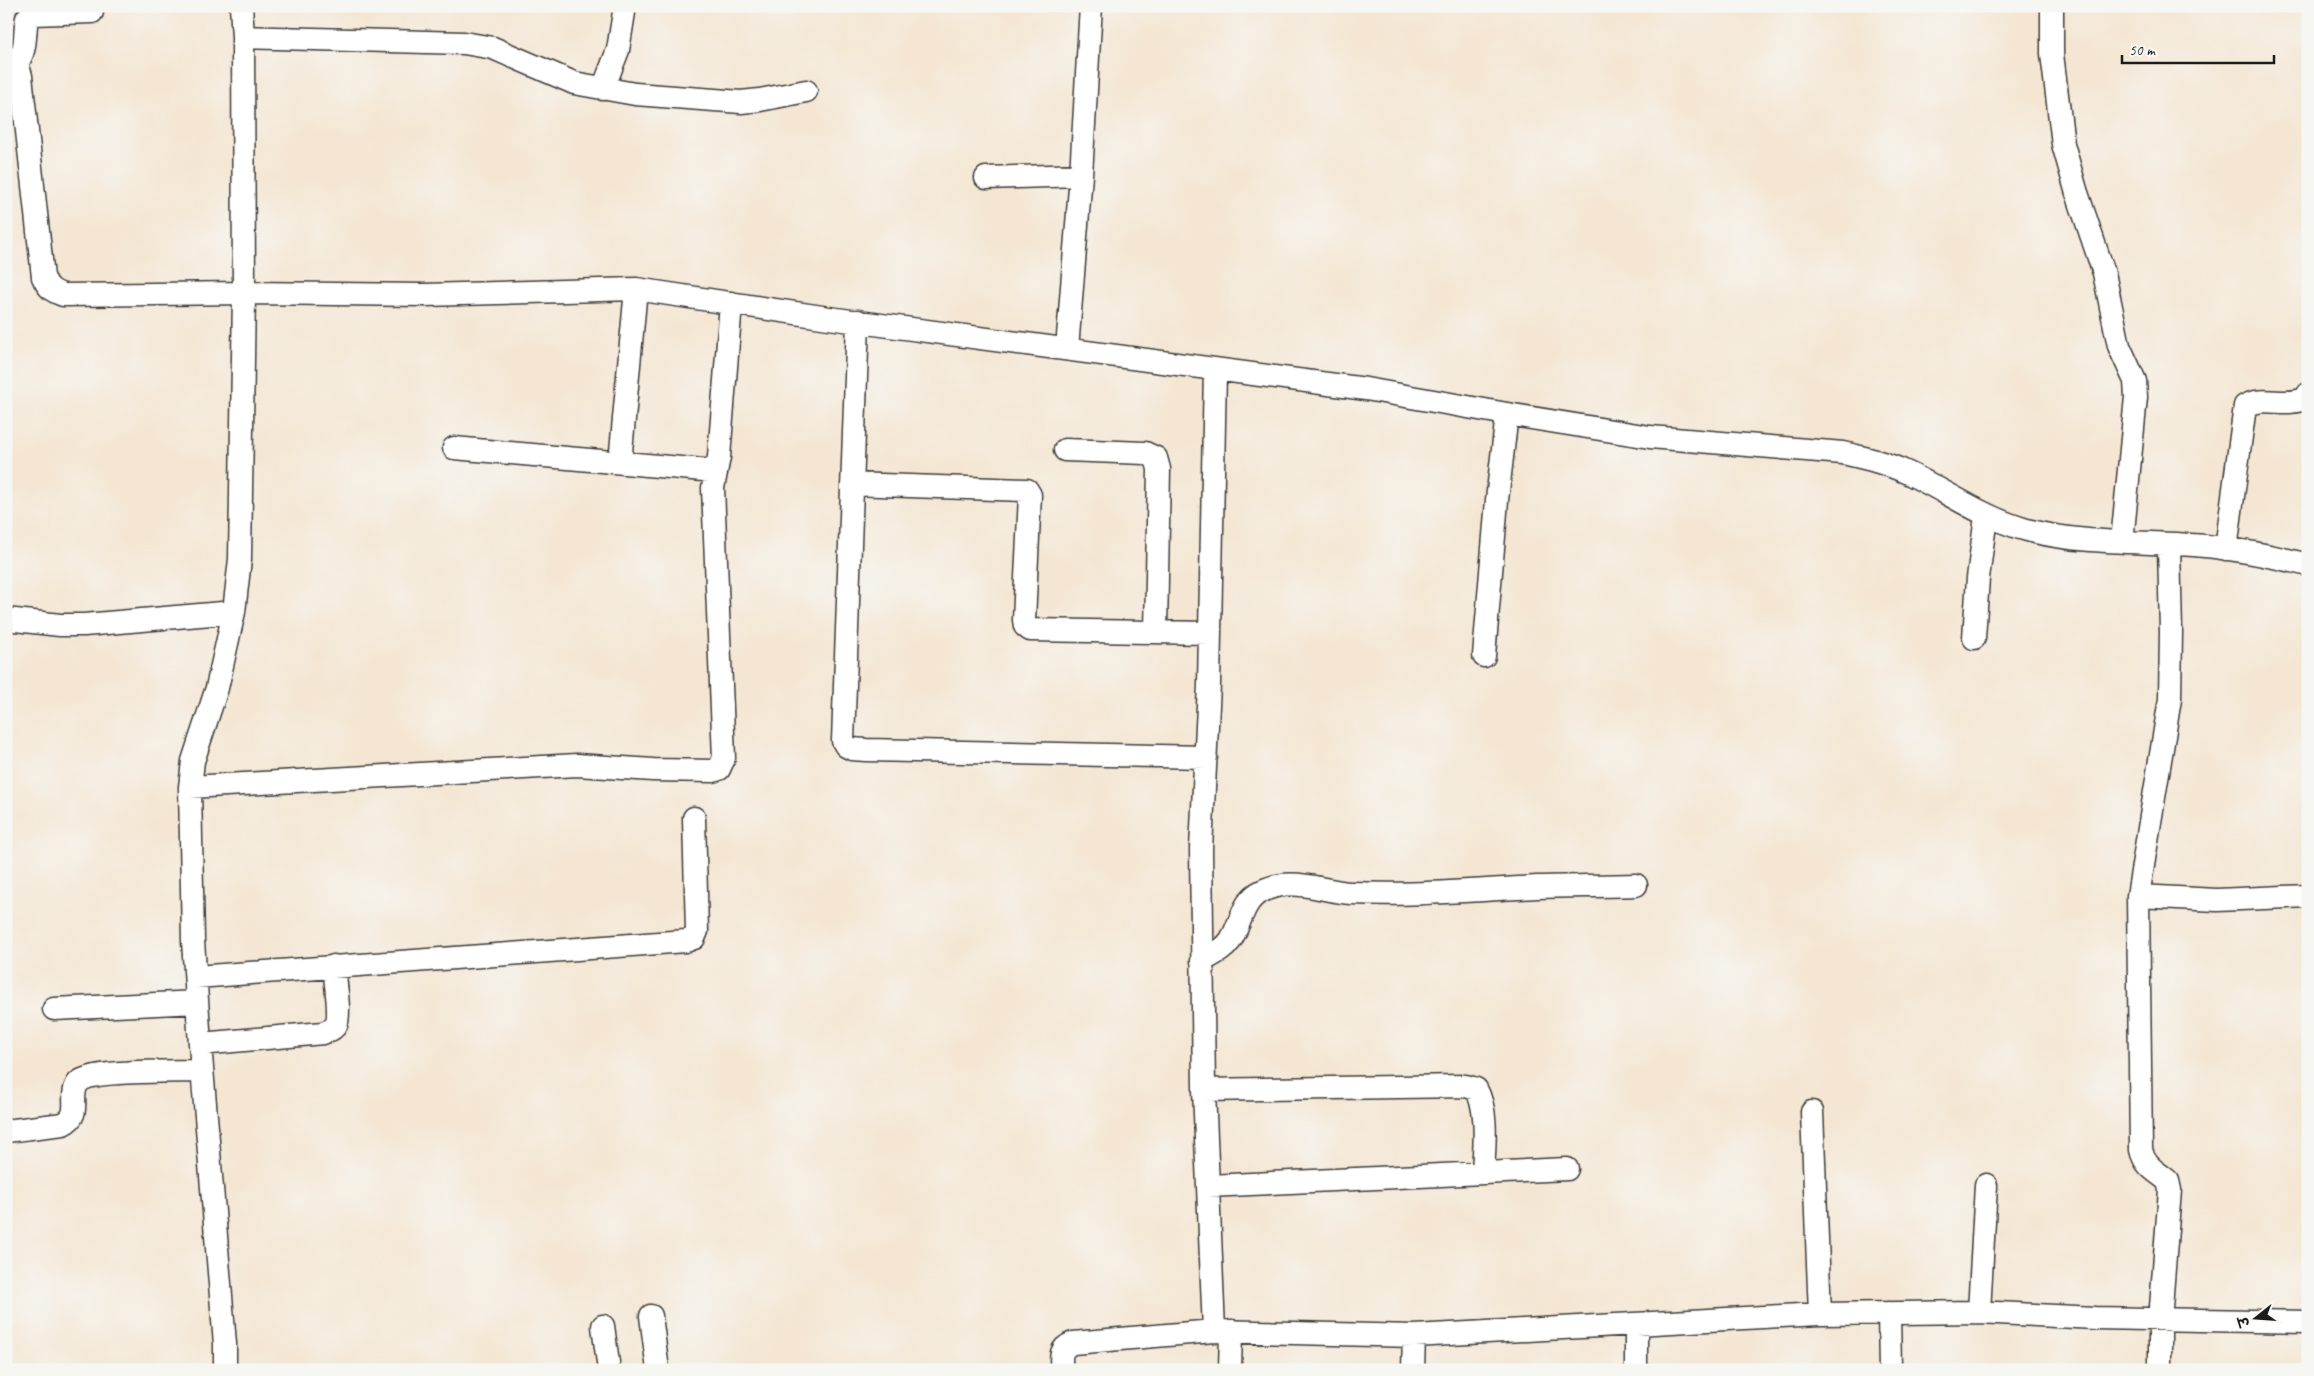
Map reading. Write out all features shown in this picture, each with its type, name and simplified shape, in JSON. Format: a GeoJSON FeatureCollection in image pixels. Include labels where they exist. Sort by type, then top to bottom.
{"type":"FeatureCollection","features":[{"type":"Feature","properties":{"kind":"street"},"geometry":{"type":"LineString","coordinates":[[225,1370],[225,1344],[197,1002],[190,787],[193,761],[217,688],[234,612],[240,559],[244,293],[243,37],[241,6]]}},
{"type":"Feature","properties":{"kind":"street"},"geometry":{"type":"LineString","coordinates":[[603,89],[618,50],[625,6]]}},
{"type":"Feature","properties":{"kind":"street"},"geometry":{"type":"LineString","coordinates":[[1067,349],[1081,175],[1091,6]]}},
{"type":"Feature","properties":{"kind":"street"},"geometry":{"type":"LineString","coordinates":[[2052,6],[2052,54],[2063,144],[2076,190],[2104,273],[2119,346],[2134,381],[2136,397],[2122,542]]}},
{"type":"Feature","properties":{"kind":"street"},"geometry":{"type":"LineString","coordinates":[[92,12],[32,14],[27,18],[25,47],[22,56],[12,60],[21,76],[43,277],[47,287],[63,295],[244,293],[425,295],[636,289],[1215,370],[1366,389],[1650,437],[1843,453],[1873,460],[1907,473],[1986,516],[2026,530],[2057,537],[2226,549],[2272,556],[2308,565]]}},
{"type":"Feature","properties":{"kind":"street"},"geometry":{"type":"LineString","coordinates":[[243,37],[464,43],[493,48],[553,75],[603,89],[635,94],[741,102],[806,91]]}},
{"type":"Feature","properties":{"kind":"street"},"geometry":{"type":"LineString","coordinates":[[986,178],[1081,175]]}},
{"type":"Feature","properties":{"kind":"street"},"geometry":{"type":"LineString","coordinates":[[620,462],[636,289]]}},
{"type":"Feature","properties":{"kind":"street"},"geometry":{"type":"LineString","coordinates":[[190,787],[321,778],[577,765],[653,770],[713,771],[719,769],[724,758],[713,488],[718,457],[731,303]]}},
{"type":"Feature","properties":{"kind":"street"},"geometry":{"type":"LineString","coordinates":[[858,321],[843,741],[846,746],[852,749],[866,750],[1206,757]]}},
{"type":"Feature","properties":{"kind":"street"},"geometry":{"type":"LineString","coordinates":[[1215,370],[1210,633],[1201,849],[1202,961],[1208,1186],[1222,1331],[1230,1370]]}},
{"type":"Feature","properties":{"kind":"street"},"geometry":{"type":"LineString","coordinates":[[2226,549],[2245,406],[2250,403],[2260,402],[2298,402],[2306,398],[2308,394]]}},
{"type":"Feature","properties":{"kind":"street"},"geometry":{"type":"LineString","coordinates":[[1484,656],[1497,500],[1507,414]]}},
{"type":"Feature","properties":{"kind":"street"},"geometry":{"type":"LineString","coordinates":[[454,448],[715,471]]}},
{"type":"Feature","properties":{"kind":"street"},"geometry":{"type":"LineString","coordinates":[[1065,450],[1145,453],[1156,458],[1159,469],[1156,632]]}},
{"type":"Feature","properties":{"kind":"street"},"geometry":{"type":"LineString","coordinates":[[852,484],[1027,490],[1030,495],[1026,626],[1030,630],[1210,633]]}},
{"type":"Feature","properties":{"kind":"street"},"geometry":{"type":"LineString","coordinates":[[1974,638],[1978,578],[1986,516]]}},
{"type":"Feature","properties":{"kind":"street"},"geometry":{"type":"LineString","coordinates":[[2160,1370],[2160,1320],[2170,1190],[2168,1181],[2149,1168],[2143,1160],[2138,896],[2170,699],[2169,545]]}},
{"type":"Feature","properties":{"kind":"street"},"geometry":{"type":"LineString","coordinates":[[6,618],[84,625],[234,612]]}},
{"type":"Feature","properties":{"kind":"street"},"geometry":{"type":"LineString","coordinates":[[196,976],[448,960],[686,941],[694,938],[697,931],[694,818]]}},
{"type":"Feature","properties":{"kind":"street"},"geometry":{"type":"LineString","coordinates":[[1202,961],[1221,950],[1230,940],[1249,901],[1259,892],[1274,886],[1292,883],[1332,891],[1374,893],[1458,892],[1537,887],[1636,885]]}},
{"type":"Feature","properties":{"kind":"street"},"geometry":{"type":"LineString","coordinates":[[2138,896],[2217,900],[2308,896]]}},
{"type":"Feature","properties":{"kind":"street"},"geometry":{"type":"LineString","coordinates":[[200,1044],[323,1033],[331,1030],[336,1025],[337,1014],[334,966]]}},
{"type":"Feature","properties":{"kind":"street"},"geometry":{"type":"LineString","coordinates":[[54,1009],[197,1002]]}},
{"type":"Feature","properties":{"kind":"street"},"geometry":{"type":"LineString","coordinates":[[6,1131],[63,1124],[70,1121],[73,1113],[75,1089],[79,1082],[85,1078],[110,1074],[202,1071]]}},
{"type":"Feature","properties":{"kind":"street"},"geometry":{"type":"LineString","coordinates":[[1204,1090],[1466,1086],[1476,1089],[1482,1106],[1483,1172]]}},
{"type":"Feature","properties":{"kind":"street"},"geometry":{"type":"LineString","coordinates":[[1812,1112],[1820,1314]]}},
{"type":"Feature","properties":{"kind":"street"},"geometry":{"type":"LineString","coordinates":[[1208,1186],[1567,1169]]}},
{"type":"Feature","properties":{"kind":"street"},"geometry":{"type":"LineString","coordinates":[[1979,1312],[1986,1185]]}},
{"type":"Feature","properties":{"kind":"street"},"geometry":{"type":"LineString","coordinates":[[1062,1370],[1061,1353],[1065,1346],[1073,1342],[1222,1331],[1414,1336],[1820,1314],[1979,1312],[2160,1320],[2308,1322]]}},
{"type":"Feature","properties":{"kind":"street"},"geometry":{"type":"LineString","coordinates":[[1890,1313],[1890,1370]]}},
{"type":"Feature","properties":{"kind":"street"},"geometry":{"type":"LineString","coordinates":[[652,1316],[658,1370]]}},
{"type":"Feature","properties":{"kind":"street"},"geometry":{"type":"LineString","coordinates":[[1636,1325],[1636,1370]]}},
{"type":"Feature","properties":{"kind":"street"},"geometry":{"type":"LineString","coordinates":[[603,1326],[609,1370]]}},
{"type":"Feature","properties":{"kind":"street"},"geometry":{"type":"LineString","coordinates":[[1413,1370],[1414,1336]]}}]}
